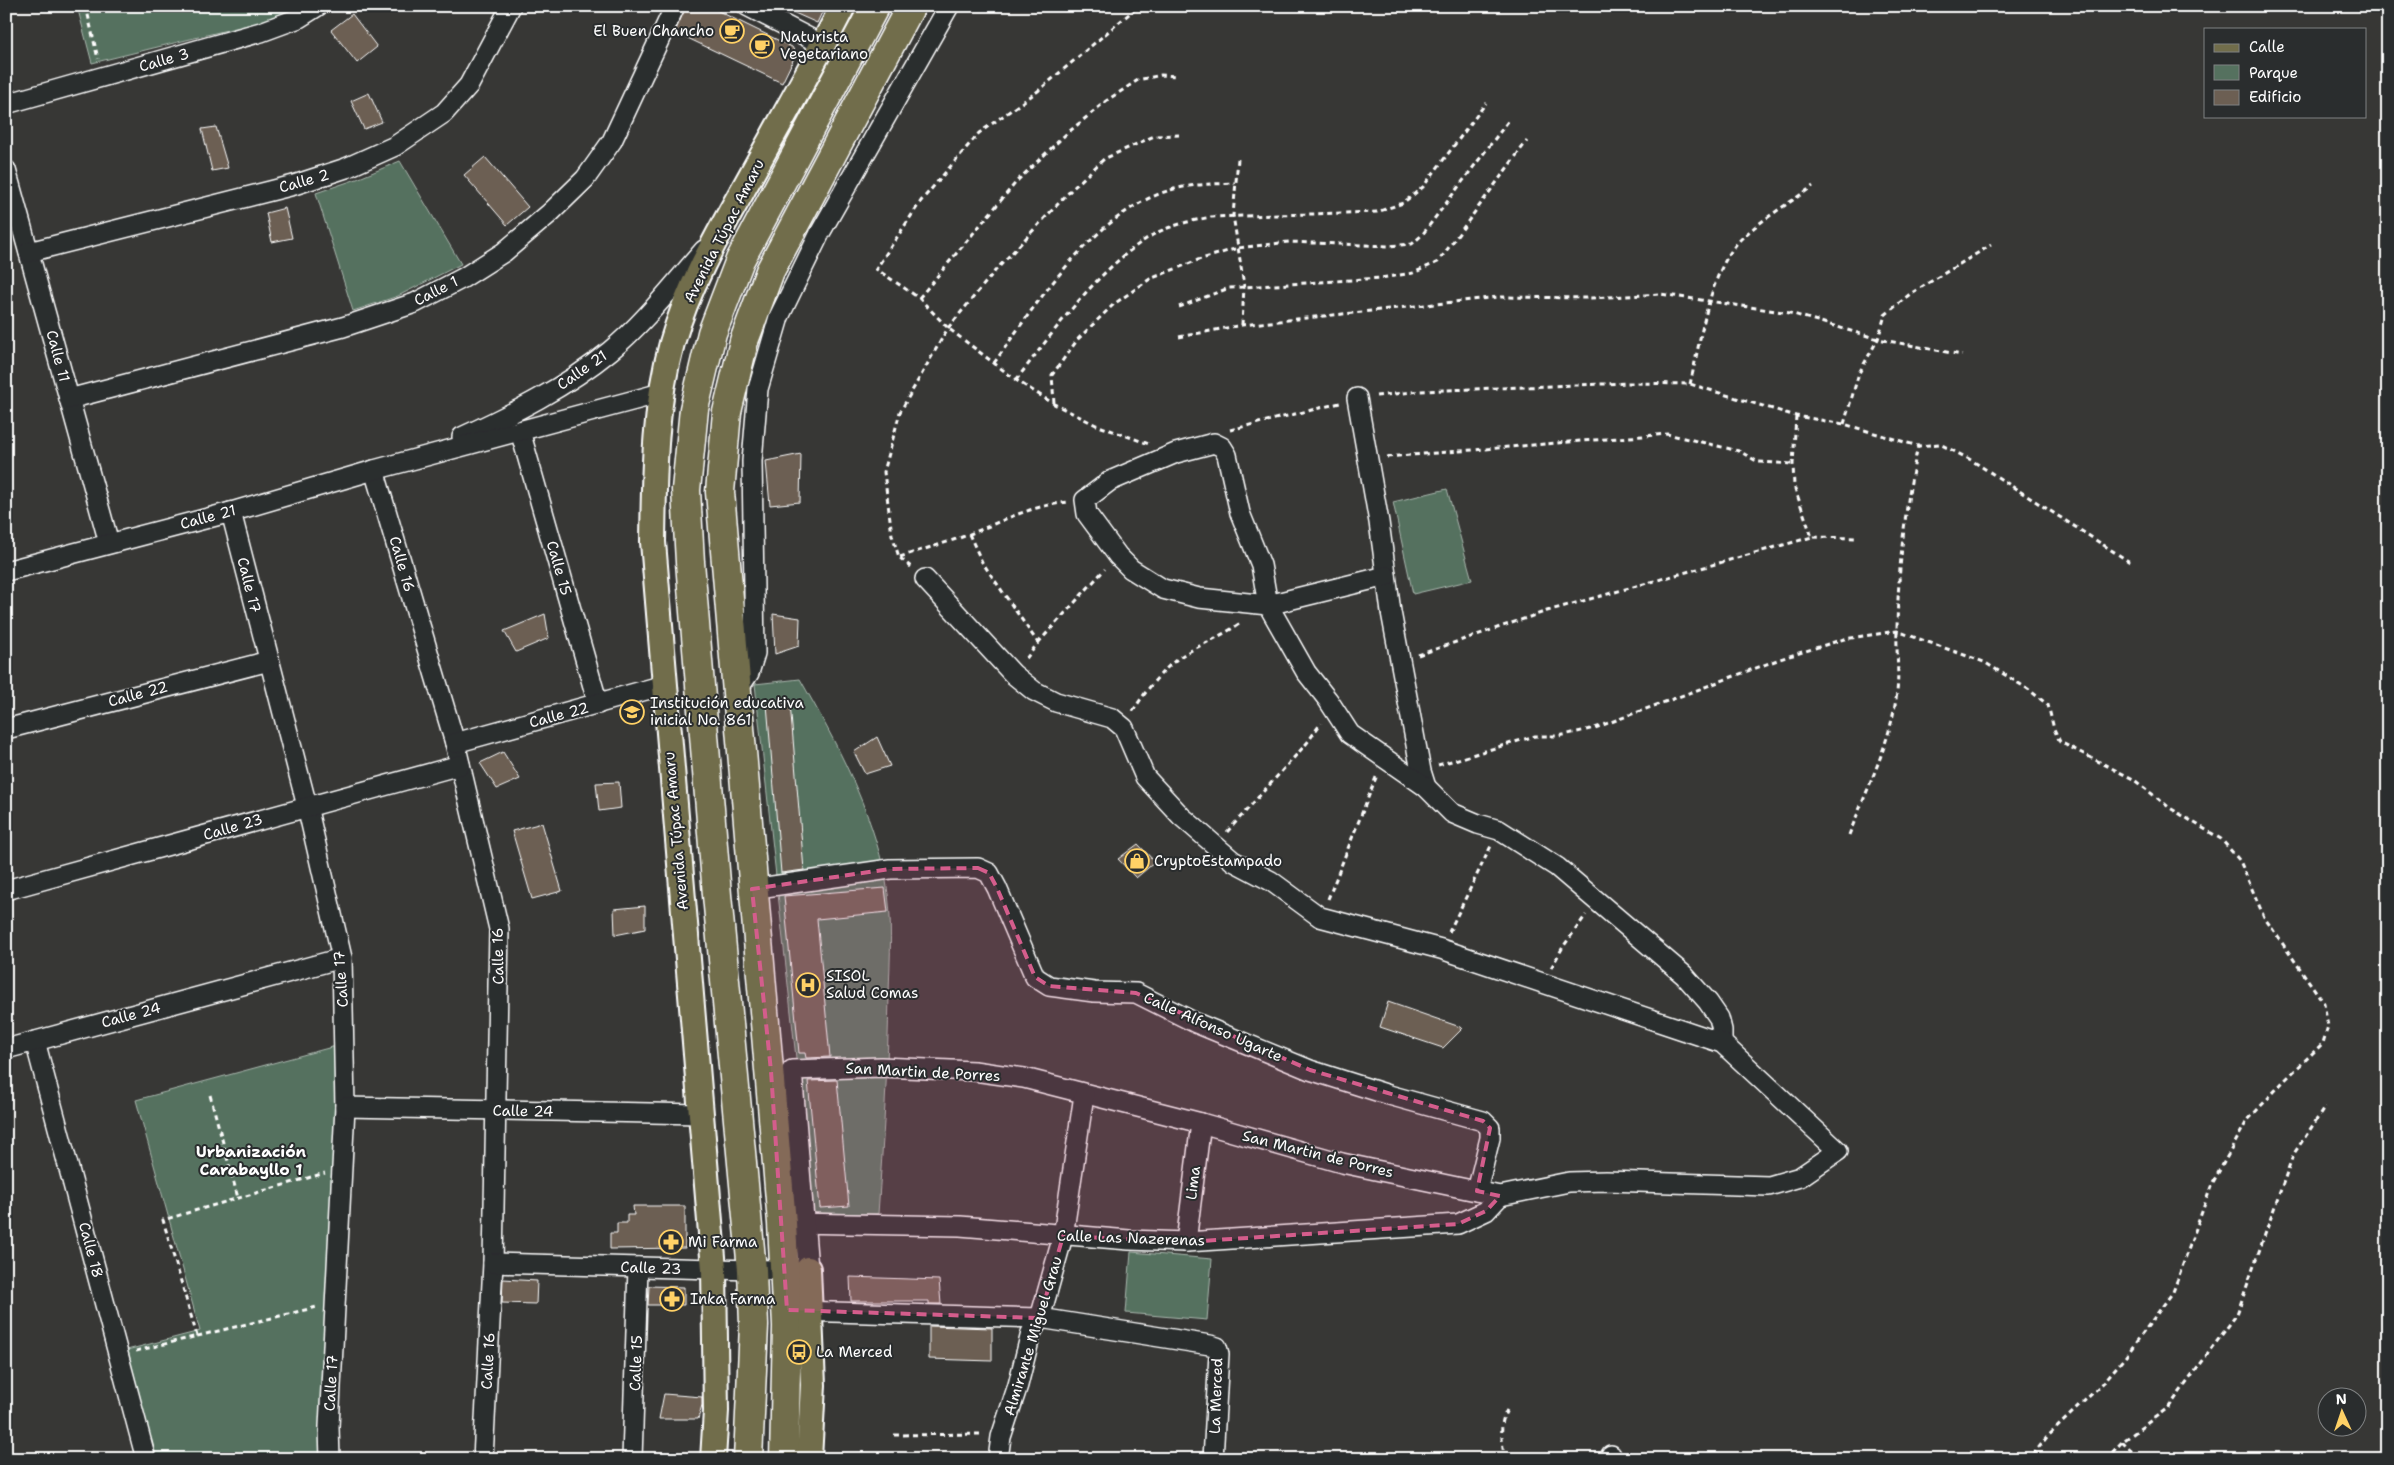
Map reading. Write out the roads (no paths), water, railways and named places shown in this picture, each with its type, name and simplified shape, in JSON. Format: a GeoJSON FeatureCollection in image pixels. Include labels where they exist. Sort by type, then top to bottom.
{"type":"FeatureCollection","features":[{"type":"Feature","properties":{"kind":"highway","name":"Avenida Túpac Amaru"},"geometry":{"type":"LineString","coordinates":[[748,1459],[754,1325],[752,1270],[717,895],[690,562],[686,490],[694,410],[712,333],[740,260],[875,6]]}},
{"type":"Feature","properties":{"kind":"highway"},"geometry":{"type":"LineString","coordinates":[[784,1459],[799,1311],[793,1224],[771,1071],[752,889],[720,492],[727,412],[744,340],[770,271],[911,6]]}},
{"type":"Feature","properties":{"kind":"main road","name":"Avenida Túpac Amaru"},"geometry":{"type":"LineString","coordinates":[[713,1459],[716,1411],[714,1269],[653,542],[654,466],[661,393],[672,343],[688,296],[720,232],[843,6]]}},
{"type":"Feature","properties":{"kind":"main road"},"geometry":{"type":"LineString","coordinates":[[799,1311],[813,1385],[809,1459]]}},
{"type":"Feature","properties":{"kind":"street","name":"Calle 3"},"geometry":{"type":"LineString","coordinates":[[6,104],[261,32],[299,18],[318,6]]}},
{"type":"Feature","properties":{"kind":"street","name":"Calle 2"},"geometry":{"type":"LineString","coordinates":[[29,252],[294,184],[346,168],[395,146],[444,113],[469,85],[511,6]]}},
{"type":"Feature","properties":{"kind":"street","name":"Calle 1"},"geometry":{"type":"LineString","coordinates":[[70,399],[343,327],[415,303],[504,252],[586,179],[612,141],[675,6]]}},
{"type":"Feature","properties":{"kind":"street"},"geometry":{"type":"LineString","coordinates":[[747,6],[823,45]]}},
{"type":"Feature","properties":{"kind":"street"},"geometry":{"type":"LineString","coordinates":[[736,692],[750,673],[755,653],[752,461],[758,389],[779,317],[820,233],[949,6]]}},
{"type":"Feature","properties":{"kind":"street","name":"Calle 11"},"geometry":{"type":"LineString","coordinates":[[6,170],[109,542]]}},
{"type":"Feature","properties":{"kind":"street","name":"Calle 21"},"geometry":{"type":"LineString","coordinates":[[410,460],[497,421],[563,386],[611,350],[661,300],[720,232]]}},
{"type":"Feature","properties":{"kind":"street","name":"Calle 21"},"geometry":{"type":"LineString","coordinates":[[6,571],[109,542],[231,512],[410,460],[661,393]]}},
{"type":"Feature","properties":{"kind":"street"},"geometry":{"type":"LineString","coordinates":[[1357,398],[1386,576],[1423,779]]}},
{"type":"Feature","properties":{"kind":"street","name":"Calle 15"},"geometry":{"type":"LineString","coordinates":[[520,431],[598,704]]}},
{"type":"Feature","properties":{"kind":"street"},"geometry":{"type":"LineString","coordinates":[[925,579],[1014,674],[1034,691],[1056,702],[1112,718],[1124,728],[1145,777],[1181,816],[1233,861],[1271,881],[1320,917],[1441,949],[1722,1043],[1722,1030],[1719,1018],[1708,1002],[1684,975],[1557,867],[1499,830],[1478,824],[1452,813],[1423,779],[1350,734],[1332,706],[1306,672],[1268,605],[1261,565],[1240,513],[1226,455],[1222,448],[1214,443],[1176,453],[1110,481],[1085,500],[1087,514],[1118,556],[1131,569],[1163,589],[1199,598],[1268,605],[1386,576]]}},
{"type":"Feature","properties":{"kind":"street","name":"Calle 16"},"geometry":{"type":"LineString","coordinates":[[374,470],[460,765],[499,930],[493,1263],[483,1459]]}},
{"type":"Feature","properties":{"kind":"street","name":"Calle 17"},"geometry":{"type":"LineString","coordinates":[[231,512],[307,806],[342,958],[345,1107],[328,1427],[330,1459]]}},
{"type":"Feature","properties":{"kind":"street","name":"Calle 22"},"geometry":{"type":"LineString","coordinates":[[6,729],[269,661]]}},
{"type":"Feature","properties":{"kind":"street","name":"Calle 22"},"geometry":{"type":"LineString","coordinates":[[454,743],[664,685]]}},
{"type":"Feature","properties":{"kind":"street","name":"Calle 23"},"geometry":{"type":"LineString","coordinates":[[6,890],[460,765]]}},
{"type":"Feature","properties":{"kind":"street","name":"Calle Alfonso Ugarte"},"geometry":{"type":"LineString","coordinates":[[752,889],[890,869],[978,868],[989,873],[1035,977],[1049,986],[1094,992],[1136,993],[1196,1023],[1310,1070],[1389,1095],[1483,1121],[1490,1128],[1490,1138],[1477,1191]]}},
{"type":"Feature","properties":{"kind":"street","name":"Calle 24"},"geometry":{"type":"LineString","coordinates":[[6,1048],[342,958]]}},
{"type":"Feature","properties":{"kind":"street","name":"Calle 18"},"geometry":{"type":"LineString","coordinates":[[35,1041],[146,1459]]}},
{"type":"Feature","properties":{"kind":"street","name":"San Martin de Porres"},"geometry":{"type":"LineString","coordinates":[[793,1224],[792,1070],[881,1067],[974,1072],[1024,1078],[1201,1123],[1342,1163],[1500,1196],[1569,1182],[1635,1180],[1769,1186],[1800,1177],[1838,1151],[1722,1043]]}},
{"type":"Feature","properties":{"kind":"street","name":"Almirante Miguel Grau"},"geometry":{"type":"LineString","coordinates":[[998,1459],[1001,1437],[1018,1385],[1030,1333],[1040,1318],[1063,1236],[1084,1094]]}},
{"type":"Feature","properties":{"kind":"street","name":"Calle 24"},"geometry":{"type":"LineString","coordinates":[[345,1107],[700,1114]]}},
{"type":"Feature","properties":{"kind":"street","name":"Lima"},"geometry":{"type":"LineString","coordinates":[[1186,1242],[1201,1123]]}},
{"type":"Feature","properties":{"kind":"street","name":"Calle Las Nazerenas"},"geometry":{"type":"LineString","coordinates":[[793,1224],[960,1226],[1063,1236],[1186,1242],[1458,1224],[1486,1211],[1500,1196]]}},
{"type":"Feature","properties":{"kind":"street","name":"Calle 23"},"geometry":{"type":"LineString","coordinates":[[493,1263],[752,1270],[796,1269]]}},
{"type":"Feature","properties":{"kind":"street","name":"Calle 15"},"geometry":{"type":"LineString","coordinates":[[632,1459],[638,1267]]}},
{"type":"Feature","properties":{"kind":"street","name":"La Merced"},"geometry":{"type":"LineString","coordinates":[[799,1311],[1040,1318],[1217,1347],[1219,1354],[1213,1459]]}},
{"type":"Feature","properties":{"kind":"place","name":"El Buen Chancho"},"geometry":{"type":"Point","coordinates":[732,31]}},
{"type":"Feature","properties":{"kind":"place","name":"Naturista Vegetariano"},"geometry":{"type":"Point","coordinates":[762,46]}},
{"type":"Feature","properties":{"kind":"place","name":"Institución educativa inicial No. 861"},"geometry":{"type":"Point","coordinates":[632,712]}},
{"type":"Feature","properties":{"kind":"place","name":"CryptoEstampado"},"geometry":{"type":"Point","coordinates":[1137,861]}},
{"type":"Feature","properties":{"kind":"place","name":"SISOL Salud Comas"},"geometry":{"type":"Point","coordinates":[808,985]}},
{"type":"Feature","properties":{"kind":"place","name":"Mi Farma"},"geometry":{"type":"Point","coordinates":[671,1242]}},
{"type":"Feature","properties":{"kind":"place","name":"Inka Farma"},"geometry":{"type":"Point","coordinates":[672,1299]}},
{"type":"Feature","properties":{"kind":"place","name":"La Merced"},"geometry":{"type":"Point","coordinates":[799,1352]}},
{"type":"Feature","properties":{"kind":"district","name":"Urbanización Carabayllo 1"},"geometry":{"type":"Point","coordinates":[251,1160]}}]}
